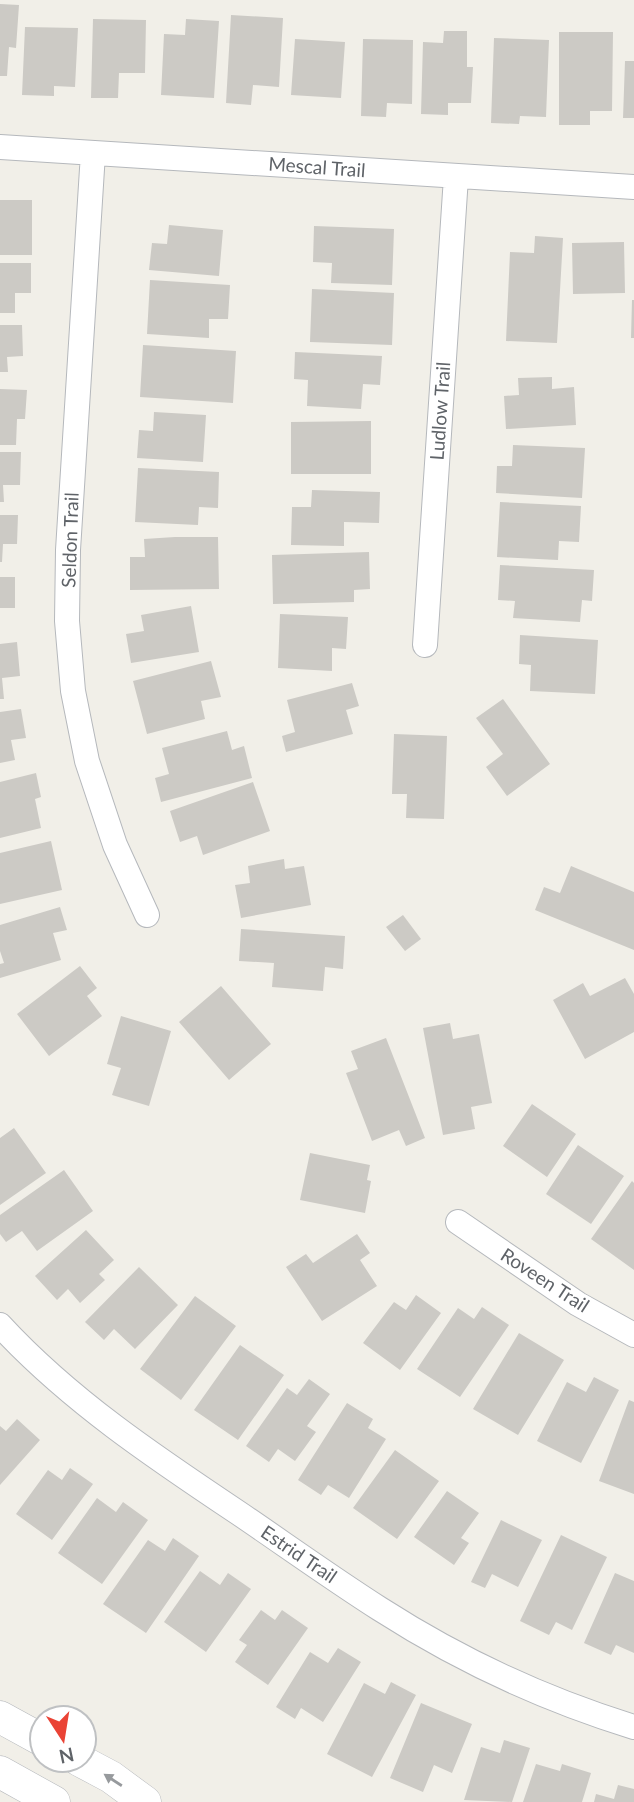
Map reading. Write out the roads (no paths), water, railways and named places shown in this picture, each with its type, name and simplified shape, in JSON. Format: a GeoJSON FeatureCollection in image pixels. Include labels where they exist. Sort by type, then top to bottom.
{"type":"FeatureCollection","features":[{"type":"Feature","properties":{"kind":"street","name":"Mescal Trail"},"geometry":{"type":"LineString","coordinates":[[0,146],[634,187]]}},
{"type":"Feature","properties":{"kind":"street","name":"Seldon Trail"},"geometry":{"type":"LineString","coordinates":[[93,153],[68,550],[67,621],[74,691],[87,761],[115,845],[147,915]]}},
{"type":"Feature","properties":{"kind":"street","name":"Ludlow Trail"},"geometry":{"type":"LineString","coordinates":[[425,645],[456,177]]}},
{"type":"Feature","properties":{"kind":"street","name":"Roveen Trail"},"geometry":{"type":"LineString","coordinates":[[458,1222],[578,1304],[634,1335]]}},
{"type":"Feature","properties":{"kind":"street","name":"Estrid Trail"},"geometry":{"type":"LineString","coordinates":[[0,1325],[82,1402],[382,1611],[486,1669],[595,1715],[634,1727]]}},
{"type":"Feature","properties":{"kind":"street"},"geometry":{"type":"LineString","coordinates":[[0,1717],[28,1732]]}},
{"type":"Feature","properties":{"kind":"street"},"geometry":{"type":"LineString","coordinates":[[98,1770],[145,1802]]}},
{"type":"Feature","properties":{"kind":"street"},"geometry":{"type":"LineString","coordinates":[[0,1772],[54,1802]]}}]}
